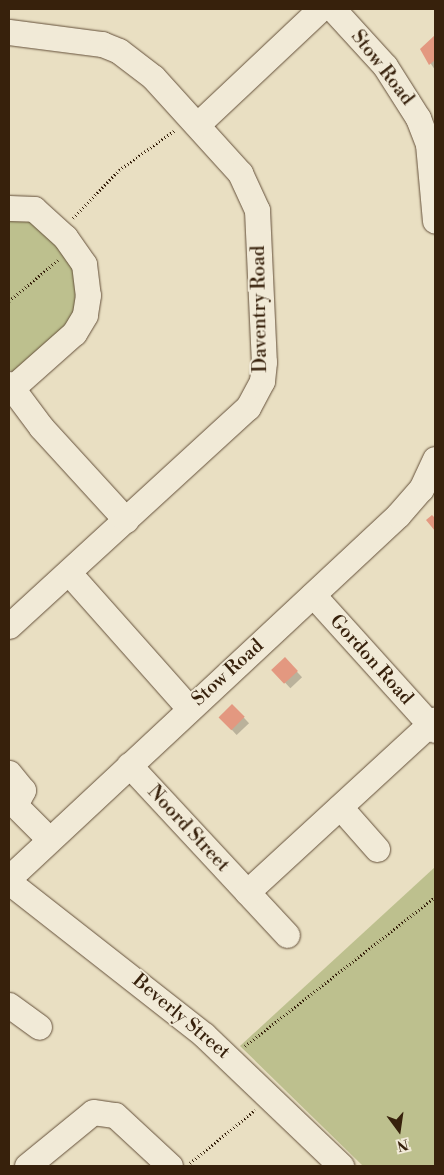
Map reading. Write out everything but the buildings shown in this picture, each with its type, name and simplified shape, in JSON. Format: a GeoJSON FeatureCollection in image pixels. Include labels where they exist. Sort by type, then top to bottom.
{"type":"FeatureCollection","features":[{"type":"Feature","properties":{"kind":"street"},"geometry":{"type":"LineString","coordinates":[[198,124],[320,9]]}},
{"type":"Feature","properties":{"kind":"street","name":"Stow Road"},"geometry":{"type":"LineString","coordinates":[[333,9],[385,66],[418,118],[428,144],[435,221]]}},
{"type":"Feature","properties":{"kind":"street","name":"Daventry Road"},"geometry":{"type":"LineString","coordinates":[[9,32],[102,44],[118,51],[153,77],[198,124],[240,173],[256,201],[264,371],[248,407],[9,626]]}},
{"type":"Feature","properties":{"kind":"street"},"geometry":{"type":"LineString","coordinates":[[9,208],[34,209],[84,264],[85,315],[74,333],[10,386],[126,520]]}},
{"type":"Feature","properties":{"kind":"street","name":"Stow Road"},"geometry":{"type":"LineString","coordinates":[[9,880],[48,838],[398,515],[420,489],[435,459]]}},
{"type":"Feature","properties":{"kind":"street"},"geometry":{"type":"LineString","coordinates":[[69,572],[189,708]]}},
{"type":"Feature","properties":{"kind":"street","name":"Gordon Road"},"geometry":{"type":"LineString","coordinates":[[313,595],[433,725]]}},
{"type":"Feature","properties":{"kind":"street"},"geometry":{"type":"LineString","coordinates":[[247,892],[433,725]]}},
{"type":"Feature","properties":{"kind":"street","name":"Noord Street"},"geometry":{"type":"LineString","coordinates":[[129,765],[287,935]]}},
{"type":"Feature","properties":{"kind":"street"},"geometry":{"type":"LineString","coordinates":[[9,773],[23,790],[12,809],[48,838]]}},
{"type":"Feature","properties":{"kind":"street"},"geometry":{"type":"LineString","coordinates":[[340,807],[377,849]]}},
{"type":"Feature","properties":{"kind":"street","name":"Beverly Street"},"geometry":{"type":"LineString","coordinates":[[9,880],[230,1058],[341,1166]]}},
{"type":"Feature","properties":{"kind":"street"},"geometry":{"type":"LineString","coordinates":[[9,1005],[39,1026]]}},
{"type":"Feature","properties":{"kind":"street"},"geometry":{"type":"LineString","coordinates":[[27,1166],[93,1112],[115,1114],[170,1166]]}},
{"type":"Feature","properties":{"kind":"path"},"geometry":{"type":"LineString","coordinates":[[9,301],[66,245],[74,215],[119,170],[169,132],[198,124]]}},
{"type":"Feature","properties":{"kind":"path"},"geometry":{"type":"LineString","coordinates":[[230,1058],[435,897]]}},
{"type":"Feature","properties":{"kind":"path"},"geometry":{"type":"LineString","coordinates":[[185,1166],[270,1098]]}},
{"type":"Feature","properties":{"kind":"green space"},"geometry":{"type":"Polygon","coordinates":[[[20,213],[77,261],[80,313],[15,372],[9,370],[9,215],[20,213]]]}},
{"type":"Feature","properties":{"kind":"green space"},"geometry":{"type":"Polygon","coordinates":[[[435,867],[435,1166],[363,1166],[240,1046],[435,867]]]}}]}
